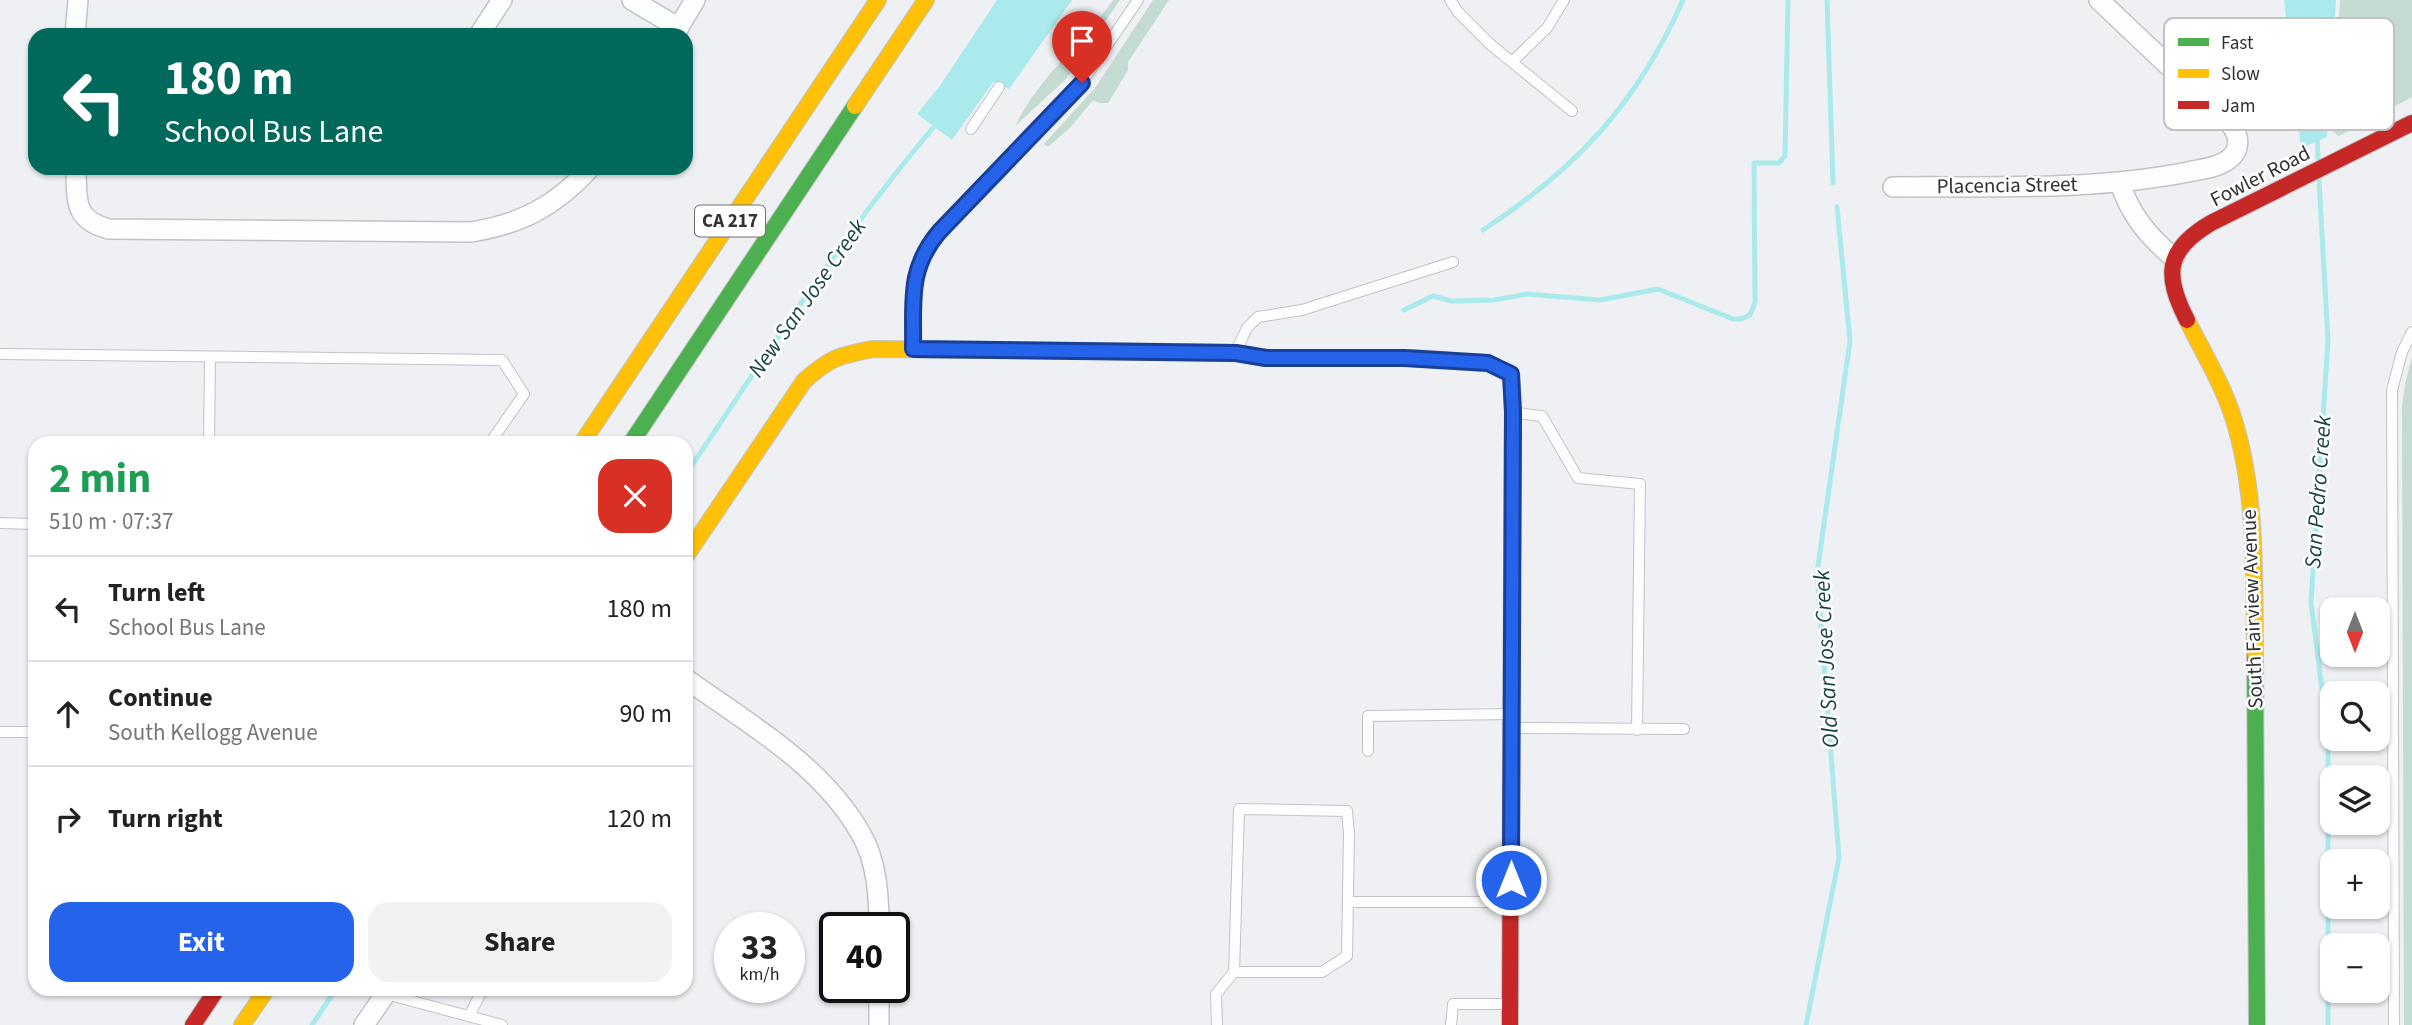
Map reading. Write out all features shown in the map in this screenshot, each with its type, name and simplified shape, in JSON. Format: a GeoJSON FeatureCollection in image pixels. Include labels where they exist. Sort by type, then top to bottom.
{"type":"FeatureCollection","features":[{"type":"Feature","properties":{"kind":"main road","name":"CA 217"},"geometry":{"type":"LineString","coordinates":[[587,436],[878,0]]}},
{"type":"Feature","properties":{"kind":"main road","name":"CA 217"},"geometry":{"type":"LineString","coordinates":[[636,436],[926,0]]}},
{"type":"Feature","properties":{"kind":"main road","name":"Fowler Road"},"geometry":{"type":"LineString","coordinates":[[2174,258],[2178,249],[2192,236],[2287,184],[2412,123]]}},
{"type":"Feature","properties":{"kind":"main road","name":"South Fairview Avenue"},"geometry":{"type":"LineString","coordinates":[[2174,258],[2173,288],[2233,415],[2250,513],[2254,565],[2257,1025]]}},
{"type":"Feature","properties":{"kind":"main road"},"geometry":{"type":"LineString","coordinates":[[693,546],[795,393],[829,360],[851,352],[913,349],[1236,353],[1266,358],[1404,358],[1488,363],[1511,374],[1510,1025]]}},
{"type":"Feature","properties":{"kind":"main road"},"geometry":{"type":"LineString","coordinates":[[193,1025],[212,996]]}},
{"type":"Feature","properties":{"kind":"main road"},"geometry":{"type":"LineString","coordinates":[[242,1025],[262,996]]}},
{"type":"Feature","properties":{"kind":"street"},"geometry":{"type":"LineString","coordinates":[[76,28],[78,0]]}},
{"type":"Feature","properties":{"kind":"street"},"geometry":{"type":"LineString","coordinates":[[484,28],[502,0]]}},
{"type":"Feature","properties":{"kind":"street"},"geometry":{"type":"LineString","coordinates":[[632,0],[673,28]]}},
{"type":"Feature","properties":{"kind":"street"},"geometry":{"type":"LineString","coordinates":[[679,28],[695,0]]}},
{"type":"Feature","properties":{"kind":"street"},"geometry":{"type":"LineString","coordinates":[[2099,0],[2164,61]]}},
{"type":"Feature","properties":{"kind":"street"},"geometry":{"type":"LineString","coordinates":[[2174,258],[2138,221],[2120,183],[2159,178],[2221,164],[2234,154],[2238,139],[2234,130]]}},
{"type":"Feature","properties":{"kind":"street"},"geometry":{"type":"LineString","coordinates":[[76,175],[77,201],[83,216],[93,225],[109,229],[471,232],[501,228],[537,212],[583,175]]}},
{"type":"Feature","properties":{"kind":"street","name":"Placencia Street"},"geometry":{"type":"LineString","coordinates":[[1894,187],[2120,183]]}},
{"type":"Feature","properties":{"kind":"street"},"geometry":{"type":"LineString","coordinates":[[693,684],[810,769],[850,817],[863,836],[873,868],[879,912]]}},
{"type":"Feature","properties":{"kind":"street"},"geometry":{"type":"LineString","coordinates":[[364,1025],[384,996]]}},
{"type":"Feature","properties":{"kind":"street"},"geometry":{"type":"LineString","coordinates":[[878,1025],[879,1003]]}},
{"type":"Feature","properties":{"kind":"lane"},"geometry":{"type":"LineString","coordinates":[[913,349],[915,276],[924,251],[939,232],[1076,90],[1138,0]]}},
{"type":"Feature","properties":{"kind":"lane"},"geometry":{"type":"LineString","coordinates":[[1450,0],[1458,12],[1491,45],[1572,111]]}},
{"type":"Feature","properties":{"kind":"lane"},"geometry":{"type":"LineString","coordinates":[[1513,61],[1548,27],[1564,0]]}},
{"type":"Feature","properties":{"kind":"lane"},"geometry":{"type":"LineString","coordinates":[[971,129],[999,87]]}},
{"type":"Feature","properties":{"kind":"lane"},"geometry":{"type":"LineString","coordinates":[[1236,353],[1247,328],[1258,317],[1302,310],[1454,262]]}},
{"type":"Feature","properties":{"kind":"lane"},"geometry":{"type":"LineString","coordinates":[[2394,1025],[2392,390],[2399,361],[2412,332]]}},
{"type":"Feature","properties":{"kind":"lane"},"geometry":{"type":"LineString","coordinates":[[0,354],[502,360],[524,394],[495,436]]}},
{"type":"Feature","properties":{"kind":"lane"},"geometry":{"type":"LineString","coordinates":[[209,436],[210,356]]}},
{"type":"Feature","properties":{"kind":"lane"},"geometry":{"type":"LineString","coordinates":[[1513,412],[1542,416],[1578,478],[1640,484],[1637,730]]}},
{"type":"Feature","properties":{"kind":"lane"},"geometry":{"type":"LineString","coordinates":[[0,523],[28,524]]}},
{"type":"Feature","properties":{"kind":"lane"},"geometry":{"type":"LineString","coordinates":[[1368,751],[1368,716],[1511,721],[1637,730],[1684,729]]}},
{"type":"Feature","properties":{"kind":"lane"},"geometry":{"type":"LineString","coordinates":[[0,732],[28,732]]}},
{"type":"Feature","properties":{"kind":"lane"},"geometry":{"type":"LineString","coordinates":[[1217,1025],[1216,994],[1234,972],[1239,809],[1347,811],[1348,956],[1322,972],[1234,972]]}},
{"type":"Feature","properties":{"kind":"lane"},"geometry":{"type":"LineString","coordinates":[[1348,902],[1511,902]]}},
{"type":"Feature","properties":{"kind":"lane"},"geometry":{"type":"LineString","coordinates":[[404,996],[502,1025]]}},
{"type":"Feature","properties":{"kind":"lane"},"geometry":{"type":"LineString","coordinates":[[469,1016],[479,996]]}},
{"type":"Feature","properties":{"kind":"lane"},"geometry":{"type":"LineString","coordinates":[[1451,1025],[1453,1003],[1510,1004]]}},
{"type":"Feature","properties":{"kind":"green space"},"geometry":{"type":"Polygon","coordinates":[[[1113,0],[1120,0],[1065,80],[1016,125],[1048,76],[1113,0]]]}},
{"type":"Feature","properties":{"kind":"green space"},"geometry":{"type":"Polygon","coordinates":[[[1153,0],[1169,0],[1128,62],[1128,70],[1108,103],[1093,100],[1070,128],[1048,147],[1044,144],[1095,88],[1153,0]]]}},
{"type":"Feature","properties":{"kind":"green space"},"geometry":{"type":"Polygon","coordinates":[[[2340,0],[2412,0],[2412,97],[2394,107],[2394,18],[2339,18],[2340,0]]]}},
{"type":"Feature","properties":{"kind":"green space"},"geometry":{"type":"Polygon","coordinates":[[[2333,130],[2350,130],[2339,136],[2333,130]]]}},
{"type":"Feature","properties":{"kind":"green space"},"geometry":{"type":"Polygon","coordinates":[[[2412,357],[2412,1025],[2404,1025],[2402,406],[2412,357]]]}},
{"type":"Feature","properties":{"kind":"water"},"geometry":{"type":"Polygon","coordinates":[[[997,0],[1072,0],[1009,89],[994,81],[952,140],[917,114],[939,87],[997,0]]]}},
{"type":"Feature","properties":{"kind":"water"},"geometry":{"type":"Polygon","coordinates":[[[2284,0],[2336,0],[2335,18],[2286,18],[2284,0]]]}},
{"type":"Feature","properties":{"kind":"water"},"geometry":{"type":"Polygon","coordinates":[[[2299,130],[2327,130],[2327,137],[2301,148],[2299,130]]]}},
{"type":"Feature","properties":{"kind":"waterway"},"geometry":{"type":"LineString","coordinates":[[1483,230],[1547,183],[1601,131],[1646,71],[1683,0]]}},
{"type":"Feature","properties":{"kind":"waterway"},"geometry":{"type":"LineString","coordinates":[[1404,310],[1433,296],[1451,301],[1494,300],[1527,294],[1600,300],[1658,289],[1733,319],[1750,315],[1755,302],[1754,163],[1779,163],[1785,156],[1788,0]]}},
{"type":"Feature","properties":{"kind":"waterway","name":"Old San Jose Creek"},"geometry":{"type":"LineString","coordinates":[[1827,0],[1833,183]]}},
{"type":"Feature","properties":{"kind":"waterway","name":"New San Jose Creek"},"geometry":{"type":"LineString","coordinates":[[693,464],[838,250],[938,122]]}},
{"type":"Feature","properties":{"kind":"waterway","name":"San Pedro Creek"},"geometry":{"type":"LineString","coordinates":[[2317,134],[2318,159]]}},
{"type":"Feature","properties":{"kind":"waterway","name":"San Pedro Creek"},"geometry":{"type":"LineString","coordinates":[[2319,180],[2328,341],[2311,602],[2328,738],[2328,1025]]}},
{"type":"Feature","properties":{"kind":"waterway","name":"Old San Jose Creek"},"geometry":{"type":"LineString","coordinates":[[1806,1025],[1839,858],[1817,573],[1850,341],[1837,207]]}},
{"type":"Feature","properties":{"kind":"waterway","name":"New San Jose Creek"},"geometry":{"type":"LineString","coordinates":[[312,1025],[331,996]]}},
{"type":"Feature","properties":{"kind":"traffic: fast"},"geometry":{"type":"LineString","coordinates":[[636,436],[855,106]]}},
{"type":"Feature","properties":{"kind":"traffic: fast"},"geometry":{"type":"LineString","coordinates":[[1096,351],[1236,353],[1266,358],[1414,358]]}},
{"type":"Feature","properties":{"kind":"traffic: fast"},"geometry":{"type":"LineString","coordinates":[[2255,653],[2257,1025]]}},
{"type":"Feature","properties":{"kind":"traffic: slow"},"geometry":{"type":"LineString","coordinates":[[587,436],[878,0]]}},
{"type":"Feature","properties":{"kind":"traffic: slow"},"geometry":{"type":"LineString","coordinates":[[855,106],[926,0]]}},
{"type":"Feature","properties":{"kind":"traffic: slow"},"geometry":{"type":"LineString","coordinates":[[2187,320],[2223,392],[2241,445],[2253,534],[2255,653]]}},
{"type":"Feature","properties":{"kind":"traffic: slow"},"geometry":{"type":"LineString","coordinates":[[693,546],[804,381],[835,359],[873,349],[1096,351]]}},
{"type":"Feature","properties":{"kind":"traffic: slow"},"geometry":{"type":"LineString","coordinates":[[1414,358],[1488,363],[1511,375],[1511,730]]}},
{"type":"Feature","properties":{"kind":"traffic: slow"},"geometry":{"type":"LineString","coordinates":[[242,1025],[262,996]]}},
{"type":"Feature","properties":{"kind":"traffic: jam"},"geometry":{"type":"LineString","coordinates":[[2187,320],[2175,290],[2173,265],[2177,254],[2196,233],[2211,223],[2412,123]]}},
{"type":"Feature","properties":{"kind":"traffic: jam"},"geometry":{"type":"LineString","coordinates":[[1510,1025],[1511,730]]}},
{"type":"Feature","properties":{"kind":"traffic: jam"},"geometry":{"type":"LineString","coordinates":[[193,1025],[212,996]]}},
{"type":"Feature","properties":{"kind":"route"},"geometry":{"type":"LineString","coordinates":[[1082,83],[924,251],[915,276],[913,349],[1236,353],[1258,358],[1404,358],[1488,363],[1511,374],[1511,880]]}}]}
